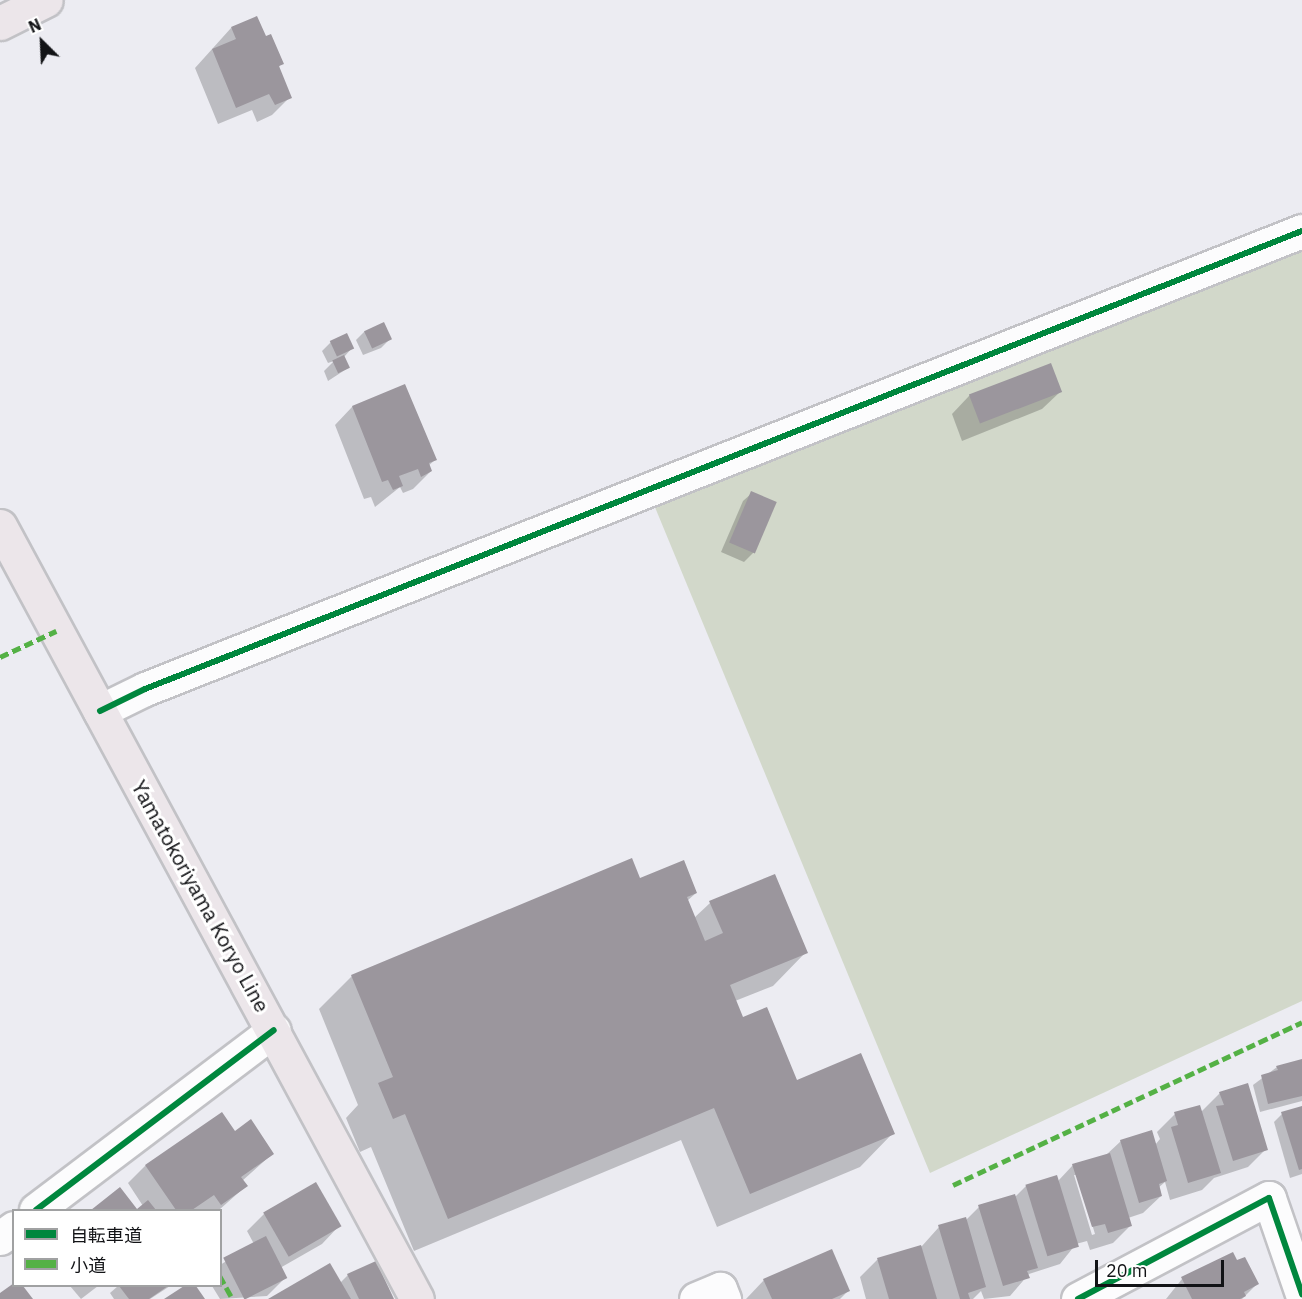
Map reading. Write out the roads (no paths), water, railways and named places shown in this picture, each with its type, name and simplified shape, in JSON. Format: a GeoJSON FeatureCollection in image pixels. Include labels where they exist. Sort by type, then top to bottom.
{"type":"FeatureCollection","features":[{"type":"Feature","properties":{"kind":"main road"},"geometry":{"type":"LineString","coordinates":[[0,23],[46,0]]}},
{"type":"Feature","properties":{"kind":"main road","name":"Yamatokoriyama Koryo Line"},"geometry":{"type":"LineString","coordinates":[[0,526],[274,1030],[417,1299]]}},
{"type":"Feature","properties":{"kind":"street"},"geometry":{"type":"LineString","coordinates":[[100,711],[145,688],[1302,231]]}},
{"type":"Feature","properties":{"kind":"street"},"geometry":{"type":"LineString","coordinates":[[37,1209],[274,1030]]}},
{"type":"Feature","properties":{"kind":"street"},"geometry":{"type":"LineString","coordinates":[[1078,1299],[1269,1198],[1302,1294]]}},
{"type":"Feature","properties":{"kind":"street"},"geometry":{"type":"LineString","coordinates":[[696,1299],[720,1289],[724,1299]]}}]}
